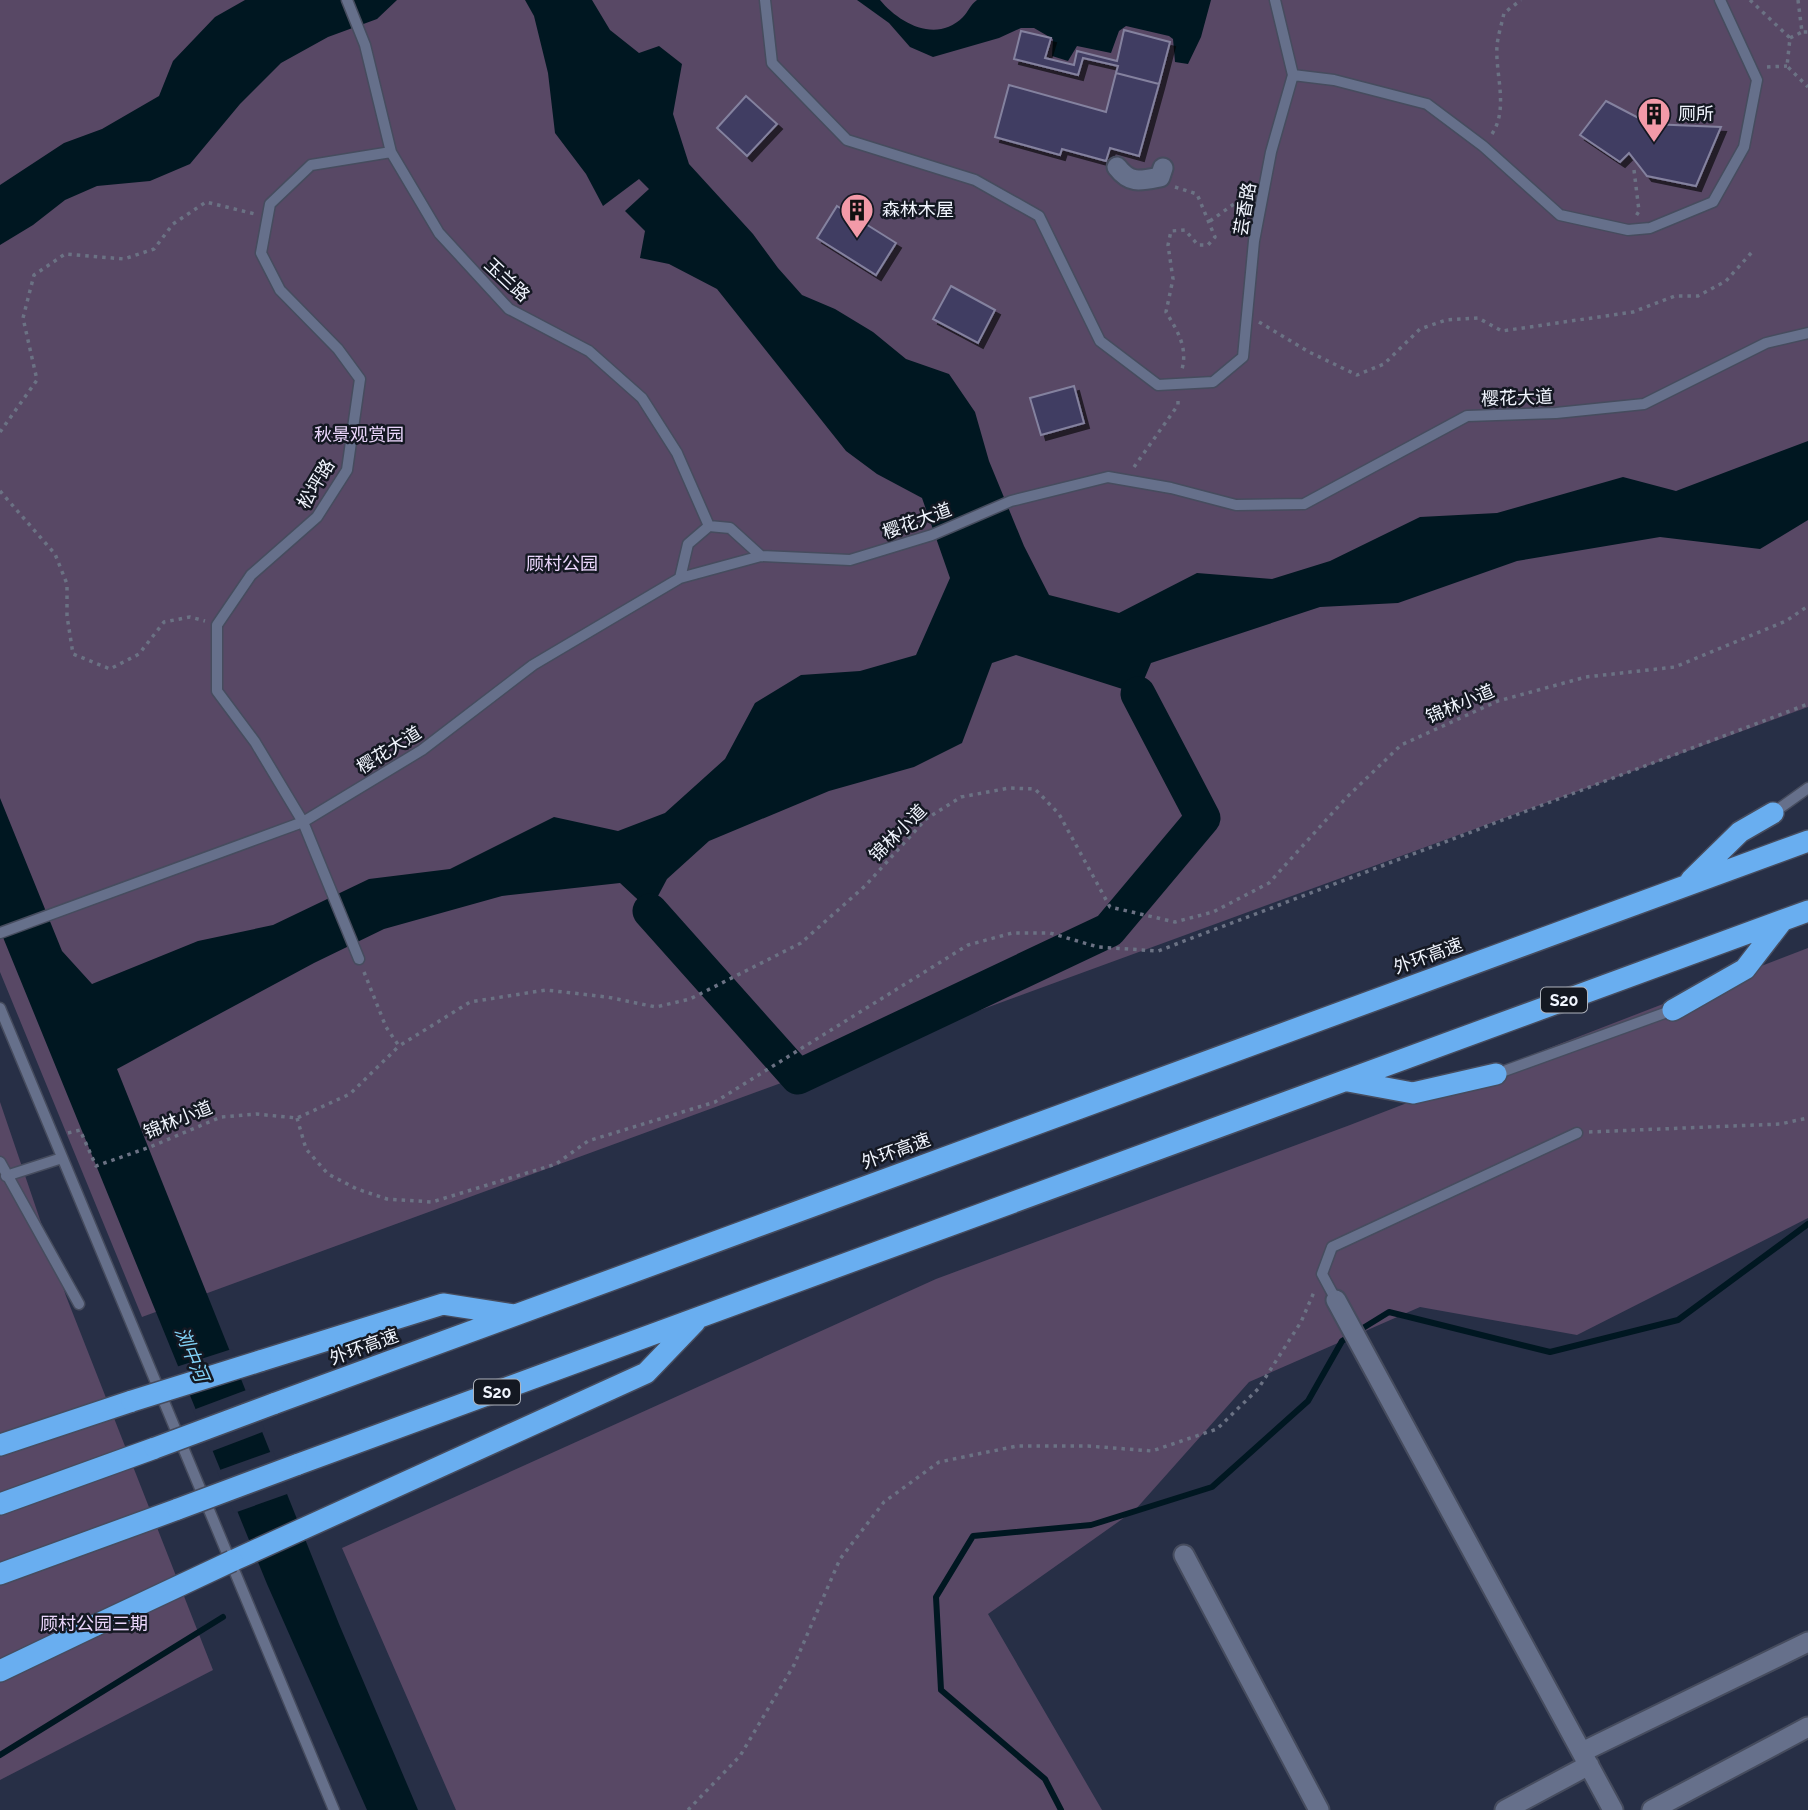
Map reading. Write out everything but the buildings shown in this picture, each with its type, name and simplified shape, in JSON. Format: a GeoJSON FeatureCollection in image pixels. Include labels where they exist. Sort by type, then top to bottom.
{"type":"FeatureCollection","features":[{"type":"Feature","properties":{"kind":"highway"},"geometry":{"type":"LineString","coordinates":[[1684,886],[1740,832],[1773,813]]}},
{"type":"Feature","properties":{"kind":"highway","name":"外环高速"},"geometry":{"type":"LineString","coordinates":[[0,1504],[1808,841]]}},
{"type":"Feature","properties":{"kind":"highway","name":"S20"},"geometry":{"type":"LineString","coordinates":[[0,1574],[1808,911]]}},
{"type":"Feature","properties":{"kind":"highway"},"geometry":{"type":"LineString","coordinates":[[1673,1010],[1745,969],[1783,920]]}},
{"type":"Feature","properties":{"kind":"highway"},"geometry":{"type":"LineString","coordinates":[[1346,1080],[1413,1093],[1496,1074]]}},
{"type":"Feature","properties":{"kind":"highway"},"geometry":{"type":"LineString","coordinates":[[0,1445],[443,1304],[516,1315]]}},
{"type":"Feature","properties":{"kind":"highway"},"geometry":{"type":"LineString","coordinates":[[0,1671],[646,1373],[698,1318]]}},
{"type":"Feature","properties":{"kind":"street"},"geometry":{"type":"LineString","coordinates":[[1117,167],[1125,177],[1137,182],[1162,173]]}},
{"type":"Feature","properties":{"kind":"street"},"geometry":{"type":"LineString","coordinates":[[1336,1300],[1613,1810]]}},
{"type":"Feature","properties":{"kind":"street"},"geometry":{"type":"LineString","coordinates":[[1184,1555],[1319,1810]]}},
{"type":"Feature","properties":{"kind":"street"},"geometry":{"type":"LineString","coordinates":[[1505,1810],[1586,1759],[1808,1642]]}},
{"type":"Feature","properties":{"kind":"street"},"geometry":{"type":"LineString","coordinates":[[1651,1810],[1808,1727]]}},
{"type":"Feature","properties":{"kind":"lane","name":"玉兰路"},"geometry":{"type":"LineString","coordinates":[[347,0],[365,45],[391,152],[439,233],[509,309],[589,351],[642,398],[677,453],[709,526]]}},
{"type":"Feature","properties":{"kind":"lane","name":"芸香路"},"geometry":{"type":"LineString","coordinates":[[765,0],[772,64],[847,140],[975,180],[1039,216],[1100,341],[1158,385],[1213,382],[1243,357],[1254,241],[1293,75]]}},
{"type":"Feature","properties":{"kind":"lane"},"geometry":{"type":"LineString","coordinates":[[1275,0],[1293,75],[1334,80],[1427,104],[1483,146],[1560,215],[1628,230],[1650,228],[1713,202],[1744,147],[1757,80],[1720,0]]}},
{"type":"Feature","properties":{"kind":"lane","name":"松坪路"},"geometry":{"type":"LineString","coordinates":[[217,625],[251,575],[317,517],[347,470],[360,379],[338,349],[280,290],[261,253],[270,204],[311,165],[391,152]]}},
{"type":"Feature","properties":{"kind":"lane","name":"樱花大道"},"geometry":{"type":"LineString","coordinates":[[0,933],[303,822],[422,750],[533,665],[680,578],[761,556],[850,560],[932,535],[1011,501],[1108,477],[1237,505],[1304,504],[1467,416],[1644,404],[1766,343],[1808,333]]}},
{"type":"Feature","properties":{"kind":"lane"},"geometry":{"type":"LineString","coordinates":[[680,578],[688,544],[709,526],[730,528],[761,556]]}},
{"type":"Feature","properties":{"kind":"lane"},"geometry":{"type":"LineString","coordinates":[[217,625],[217,691],[255,742],[303,822],[359,959]]}},
{"type":"Feature","properties":{"kind":"lane"},"geometry":{"type":"LineString","coordinates":[[1773,813],[1808,788]]}},
{"type":"Feature","properties":{"kind":"lane"},"geometry":{"type":"LineString","coordinates":[[0,1008],[334,1810]]}},
{"type":"Feature","properties":{"kind":"lane"},"geometry":{"type":"LineString","coordinates":[[1496,1074],[1673,1010]]}},
{"type":"Feature","properties":{"kind":"lane"},"geometry":{"type":"LineString","coordinates":[[1336,1300],[1322,1274],[1332,1247],[1577,1133]]}},
{"type":"Feature","properties":{"kind":"lane"},"geometry":{"type":"LineString","coordinates":[[6,1176],[62,1158]]}},
{"type":"Feature","properties":{"kind":"lane"},"geometry":{"type":"LineString","coordinates":[[0,1161],[79,1304]]}},
{"type":"Feature","properties":{"kind":"path"},"geometry":{"type":"LineString","coordinates":[[1483,146],[1498,125],[1501,92],[1497,46],[1504,13],[1521,0]]}},
{"type":"Feature","properties":{"kind":"path"},"geometry":{"type":"LineString","coordinates":[[1750,0],[1790,38]]}},
{"type":"Feature","properties":{"kind":"path"},"geometry":{"type":"LineString","coordinates":[[1790,38],[1805,32],[1798,0]]}},
{"type":"Feature","properties":{"kind":"path"},"geometry":{"type":"LineString","coordinates":[[1790,38],[1787,66],[1808,87]]}},
{"type":"Feature","properties":{"kind":"path"},"geometry":{"type":"LineString","coordinates":[[1628,230],[1639,211],[1634,170]]}},
{"type":"Feature","properties":{"kind":"path"},"geometry":{"type":"LineString","coordinates":[[1125,480],[1178,405],[1178,384],[1184,361],[1181,336],[1166,312],[1173,279],[1168,246],[1171,231],[1185,230],[1198,246],[1208,246],[1216,236],[1197,194],[1179,190],[1162,173]]}},
{"type":"Feature","properties":{"kind":"path"},"geometry":{"type":"LineString","coordinates":[[1210,221],[1241,199],[1263,197]]}},
{"type":"Feature","properties":{"kind":"path"},"geometry":{"type":"LineString","coordinates":[[0,432],[37,380],[23,318],[34,275],[65,254],[124,259],[153,249],[173,224],[206,202],[267,216]]}},
{"type":"Feature","properties":{"kind":"path"},"geometry":{"type":"LineString","coordinates":[[1246,321],[1263,322],[1309,352],[1357,375],[1384,364],[1420,330],[1446,320],[1478,318],[1502,331],[1633,312],[1675,296],[1698,296],[1726,281],[1752,252]]}},
{"type":"Feature","properties":{"kind":"path"},"geometry":{"type":"LineString","coordinates":[[0,491],[55,554],[67,584],[67,616],[73,654],[110,669],[139,654],[164,622],[190,617],[217,625]]}},
{"type":"Feature","properties":{"kind":"path","name":"锦林小道"},"geometry":{"type":"LineString","coordinates":[[54,1138],[80,1130],[96,1166],[150,1147],[220,1117],[256,1114],[297,1118],[350,1094],[399,1046],[470,1002],[546,990],[607,997],[656,1007],[690,999],[801,943],[865,886],[926,819],[961,797],[1009,788],[1035,789],[1059,814],[1110,907],[1175,922],[1213,912],[1269,883],[1346,798],[1401,745],[1498,701],[1586,677],[1675,667],[1786,621],[1808,606]]}},
{"type":"Feature","properties":{"kind":"path"},"geometry":{"type":"LineString","coordinates":[[297,1118],[306,1149],[328,1174],[357,1189],[387,1199],[432,1202],[556,1164],[588,1141],[715,1102],[968,946],[1012,933],[1050,933],[1098,947],[1158,951],[1808,704]]}},
{"type":"Feature","properties":{"kind":"path"},"geometry":{"type":"LineString","coordinates":[[359,959],[386,1027],[399,1046]]}},
{"type":"Feature","properties":{"kind":"path"},"geometry":{"type":"LineString","coordinates":[[1577,1133],[1780,1124],[1808,1118]]}},
{"type":"Feature","properties":{"kind":"path"},"geometry":{"type":"LineString","coordinates":[[688,1810],[740,1756],[794,1665],[839,1559],[884,1502],[939,1462],[1017,1446],[1088,1446],[1152,1451],[1217,1429],[1258,1389],[1301,1322],[1322,1274]]}},
{"type":"Feature","properties":{"kind":"green space","name":"顾村公园"},"geometry":{"type":"Polygon","coordinates":[[[0,0],[1808,0],[1808,707],[142,1317],[0,972],[0,0]]]}},
{"type":"Feature","properties":{"kind":"green space"},"geometry":{"type":"Polygon","coordinates":[[[1808,948],[1808,1218],[1577,1335],[1420,1307],[1249,1382],[1135,1510],[988,1614],[1102,1810],[456,1810],[342,1548],[936,1279],[1350,1125],[1808,948]]]}},
{"type":"Feature","properties":{"kind":"green space","name":"顾村公园三期"},"geometry":{"type":"Polygon","coordinates":[[[0,1102],[66,1296],[213,1670],[0,1780],[0,1102]]]}},
{"type":"Feature","properties":{"kind":"water"},"geometry":{"type":"Polygon","coordinates":[[[245,0],[397,0],[377,19],[328,37],[281,63],[240,104],[190,164],[150,181],[97,186],[65,200],[33,225],[0,245],[0,185],[64,143],[102,129],[159,96],[173,61],[215,17],[245,0]]]}},
{"type":"Feature","properties":{"kind":"water","name":"浏中河"},"geometry":{"type":"Polygon","coordinates":[[[525,0],[592,0],[610,30],[639,53],[659,46],[682,64],[673,114],[689,164],[753,234],[802,295],[835,309],[873,332],[906,359],[949,374],[975,412],[989,461],[1024,546],[1049,595],[1119,613],[1197,573],[1272,579],[1330,561],[1420,517],[1497,513],[1623,477],[1676,491],[1808,441],[1808,520],[1760,549],[1660,537],[1517,561],[1398,603],[1320,607],[1151,663],[1138,694],[1016,655],[992,663],[962,743],[914,767],[829,791],[709,841],[667,879],[650,911],[620,883],[502,896],[384,929],[314,963],[117,1069],[339,1624],[418,1810],[367,1810],[267,1584],[0,930],[0,798],[62,951],[92,984],[198,941],[273,925],[369,879],[450,869],[554,817],[618,831],[665,813],[725,759],[755,703],[801,675],[860,671],[916,655],[950,578],[922,498],[877,474],[846,451],[717,289],[669,264],[640,258],[645,231],[625,211],[649,189],[639,179],[603,206],[586,174],[555,133],[548,73],[534,16],[525,0]]]}},
{"type":"Feature","properties":{"kind":"water"},"geometry":{"type":"Polygon","coordinates":[[[857,0],[880,0],[907,23],[930,30],[952,25],[963,17],[977,0],[1211,0],[1201,37],[1188,64],[1175,62],[1173,39],[1169,36],[1126,26],[1119,31],[1111,53],[1077,46],[1068,61],[1052,56],[1053,39],[1034,28],[1021,28],[999,38],[933,57],[910,47],[889,23],[857,0]]]}},
{"type":"Feature","properties":{"kind":"pier"},"geometry":{"type":"Polygon","coordinates":[[[232,1349],[244,1378],[187,1396],[176,1367],[232,1349]]]}},
{"type":"Feature","properties":{"kind":"pier"},"geometry":{"type":"Polygon","coordinates":[[[249,1389],[265,1431],[210,1452],[193,1410],[249,1389]]]}},
{"type":"Feature","properties":{"kind":"pier"},"geometry":{"type":"Polygon","coordinates":[[[273,1451],[290,1493],[234,1513],[217,1471],[273,1451]]]}},
{"type":"Feature","properties":{"kind":"waterway"},"geometry":{"type":"LineString","coordinates":[[650,911],[798,1077],[1109,930],[1203,818],[1138,694]]}},
{"type":"Feature","properties":{"kind":"waterway"},"geometry":{"type":"LineString","coordinates":[[1061,1810],[1045,1779],[941,1690],[936,1597],[973,1536],[1091,1525],[1212,1487],[1308,1401],[1342,1341],[1389,1312],[1550,1352],[1678,1320],[1808,1224]]}},
{"type":"Feature","properties":{"kind":"waterway"},"geometry":{"type":"LineString","coordinates":[[0,1755],[223,1617]]}},
{"type":"Feature","properties":{"kind":"place","name":"厕所"},"geometry":{"type":"Point","coordinates":[1654,144]}},
{"type":"Feature","properties":{"kind":"place","name":"森林木屋"},"geometry":{"type":"Point","coordinates":[857,240]}},
{"type":"Feature","properties":{"kind":"park label","name":"秋景观赏园"},"geometry":{"type":"Point","coordinates":[359,435]}}]}
